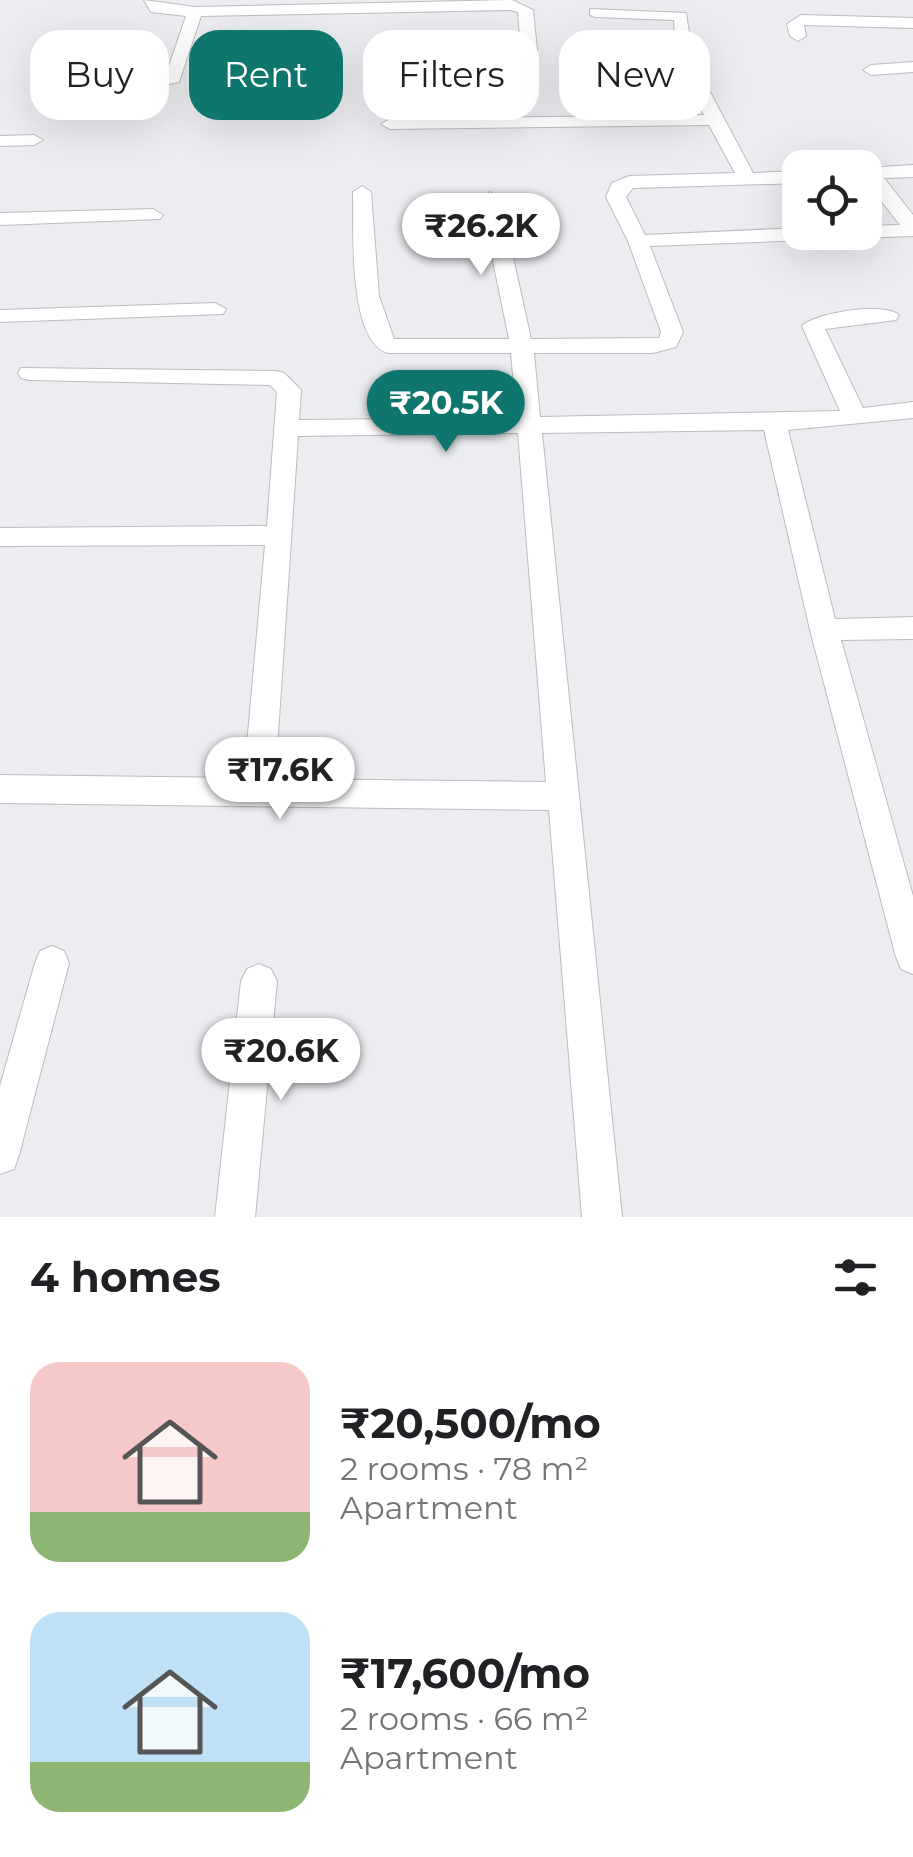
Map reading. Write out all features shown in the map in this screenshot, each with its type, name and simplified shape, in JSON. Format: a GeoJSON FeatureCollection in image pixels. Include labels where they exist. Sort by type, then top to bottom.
{"type":"FeatureCollection","features":[{"type":"Feature","properties":{"kind":"street"},"geometry":{"type":"LineString","coordinates":[[152,0],[156,9],[194,12],[512,6],[525,10],[527,30]]}},
{"type":"Feature","properties":{"kind":"street"},"geometry":{"type":"LineString","coordinates":[[169,79],[177,74],[194,12]]}},
{"type":"Feature","properties":{"kind":"street"},"geometry":{"type":"LineString","coordinates":[[595,12],[678,14],[681,30]]}},
{"type":"Feature","properties":{"kind":"street"},"geometry":{"type":"LineString","coordinates":[[798,36],[795,24],[801,20],[913,23]]}},
{"type":"Feature","properties":{"kind":"street"},"geometry":{"type":"LineString","coordinates":[[870,70],[913,68]]}},
{"type":"Feature","properties":{"kind":"street"},"geometry":{"type":"LineString","coordinates":[[710,111],[747,179]]}},
{"type":"Feature","properties":{"kind":"street"},"geometry":{"type":"LineString","coordinates":[[390,124],[714,120]]}},
{"type":"Feature","properties":{"kind":"street"},"geometry":{"type":"LineString","coordinates":[[0,141],[34,140]]}},
{"type":"Feature","properties":{"kind":"street"},"geometry":{"type":"LineString","coordinates":[[882,173],[913,171]]}},
{"type":"Feature","properties":{"kind":"street"},"geometry":{"type":"LineString","coordinates":[[362,192],[370,305],[384,344],[653,346],[668,342],[672,332],[638,242],[616,197],[622,184],[782,178]]}},
{"type":"Feature","properties":{"kind":"street"},"geometry":{"type":"LineString","coordinates":[[882,191],[913,229]]}},
{"type":"Feature","properties":{"kind":"street"},"geometry":{"type":"LineString","coordinates":[[490,198],[522,347],[602,1217]]}},
{"type":"Feature","properties":{"kind":"street"},"geometry":{"type":"LineString","coordinates":[[0,218],[153,216]]}},
{"type":"Feature","properties":{"kind":"street"},"geometry":{"type":"LineString","coordinates":[[882,231],[913,229]]}},
{"type":"Feature","properties":{"kind":"street"},"geometry":{"type":"LineString","coordinates":[[638,242],[782,235]]}},
{"type":"Feature","properties":{"kind":"street"},"geometry":{"type":"LineString","coordinates":[[0,316],[215,309]]}},
{"type":"Feature","properties":{"kind":"street"},"geometry":{"type":"LineString","coordinates":[[855,417],[813,326],[829,320],[888,315]]}},
{"type":"Feature","properties":{"kind":"street"},"geometry":{"type":"LineString","coordinates":[[29,373],[276,378],[289,390],[259,791]]}},
{"type":"Feature","properties":{"kind":"street"},"geometry":{"type":"LineString","coordinates":[[287,428],[774,422],[913,410]]}},
{"type":"Feature","properties":{"kind":"street"},"geometry":{"type":"LineString","coordinates":[[774,422],[824,630],[913,957]]}},
{"type":"Feature","properties":{"kind":"street"},"geometry":{"type":"LineString","coordinates":[[0,538],[280,535]]}},
{"type":"Feature","properties":{"kind":"street"},"geometry":{"type":"LineString","coordinates":[[824,630],[913,628]]}},
{"type":"Feature","properties":{"kind":"street"},"geometry":{"type":"LineString","coordinates":[[0,790],[562,796]]}},
{"type":"Feature","properties":{"kind":"street"},"geometry":{"type":"LineString","coordinates":[[0,1156],[52,964]]}},
{"type":"Feature","properties":{"kind":"street"},"geometry":{"type":"LineString","coordinates":[[235,1217],[259,982]]}}]}
